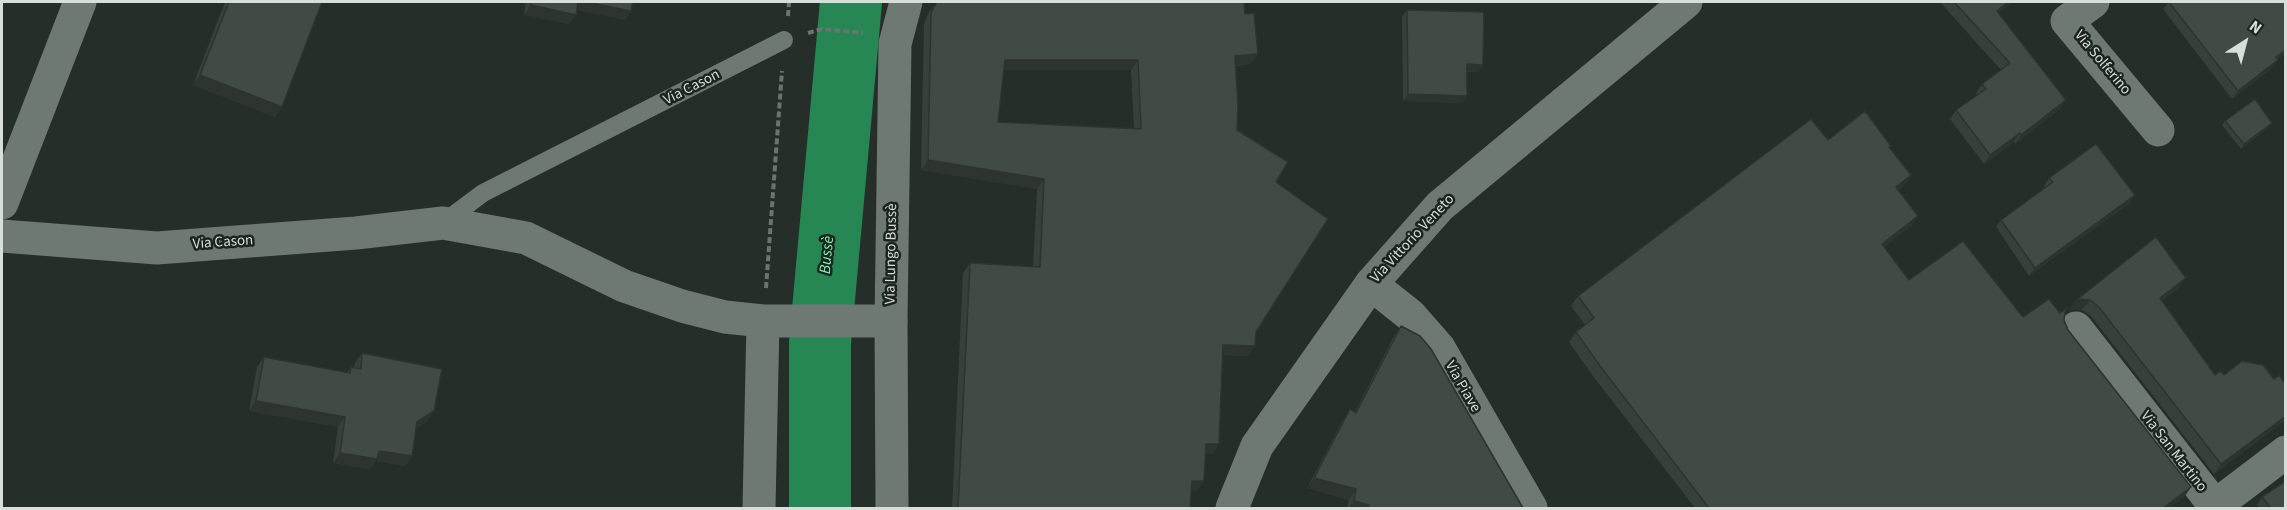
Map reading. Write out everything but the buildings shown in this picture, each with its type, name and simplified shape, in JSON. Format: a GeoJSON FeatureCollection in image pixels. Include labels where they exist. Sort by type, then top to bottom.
{"type":"FeatureCollection","features":[{"type":"Feature","properties":{"kind":"street"},"geometry":{"type":"LineString","coordinates":[[2,203],[80,2]]}},
{"type":"Feature","properties":{"kind":"street","name":"Via Lungo Bussè"},"geometry":{"type":"LineString","coordinates":[[892,508],[891,321],[895,44],[906,2]]}},
{"type":"Feature","properties":{"kind":"street","name":"Via Vittorio Veneto"},"geometry":{"type":"LineString","coordinates":[[1232,508],[1257,446],[1371,284],[1440,206],[1686,2]]}},
{"type":"Feature","properties":{"kind":"street","name":"Via Solferino"},"geometry":{"type":"LineString","coordinates":[[2093,2],[2067,21],[2158,129]]}},
{"type":"Feature","properties":{"kind":"street","name":"Via Cason"},"geometry":{"type":"LineString","coordinates":[[2,236],[157,248],[356,233],[443,222],[526,238],[624,286],[682,306],[725,317],[763,321],[891,321]]}},
{"type":"Feature","properties":{"kind":"street","name":"Via Piave"},"geometry":{"type":"LineString","coordinates":[[1371,284],[1410,315],[1439,348],[1531,508]]}},
{"type":"Feature","properties":{"kind":"street"},"geometry":{"type":"LineString","coordinates":[[759,508],[763,321]]}},
{"type":"Feature","properties":{"kind":"street","name":"Via San Martino"},"geometry":{"type":"LineString","coordinates":[[2076,328],[2216,506],[2286,452]]}},
{"type":"Feature","properties":{"kind":"lane","name":"Via Cason"},"geometry":{"type":"LineString","coordinates":[[443,222],[483,193],[784,40]]}},
{"type":"Feature","properties":{"kind":"path"},"geometry":{"type":"LineString","coordinates":[[763,321],[784,40],[822,29],[877,34],[895,44]]}},
{"type":"Feature","properties":{"kind":"waterway","name":"Bussè"},"geometry":{"type":"LineString","coordinates":[[820,508],[820,343],[851,2]]}}]}
